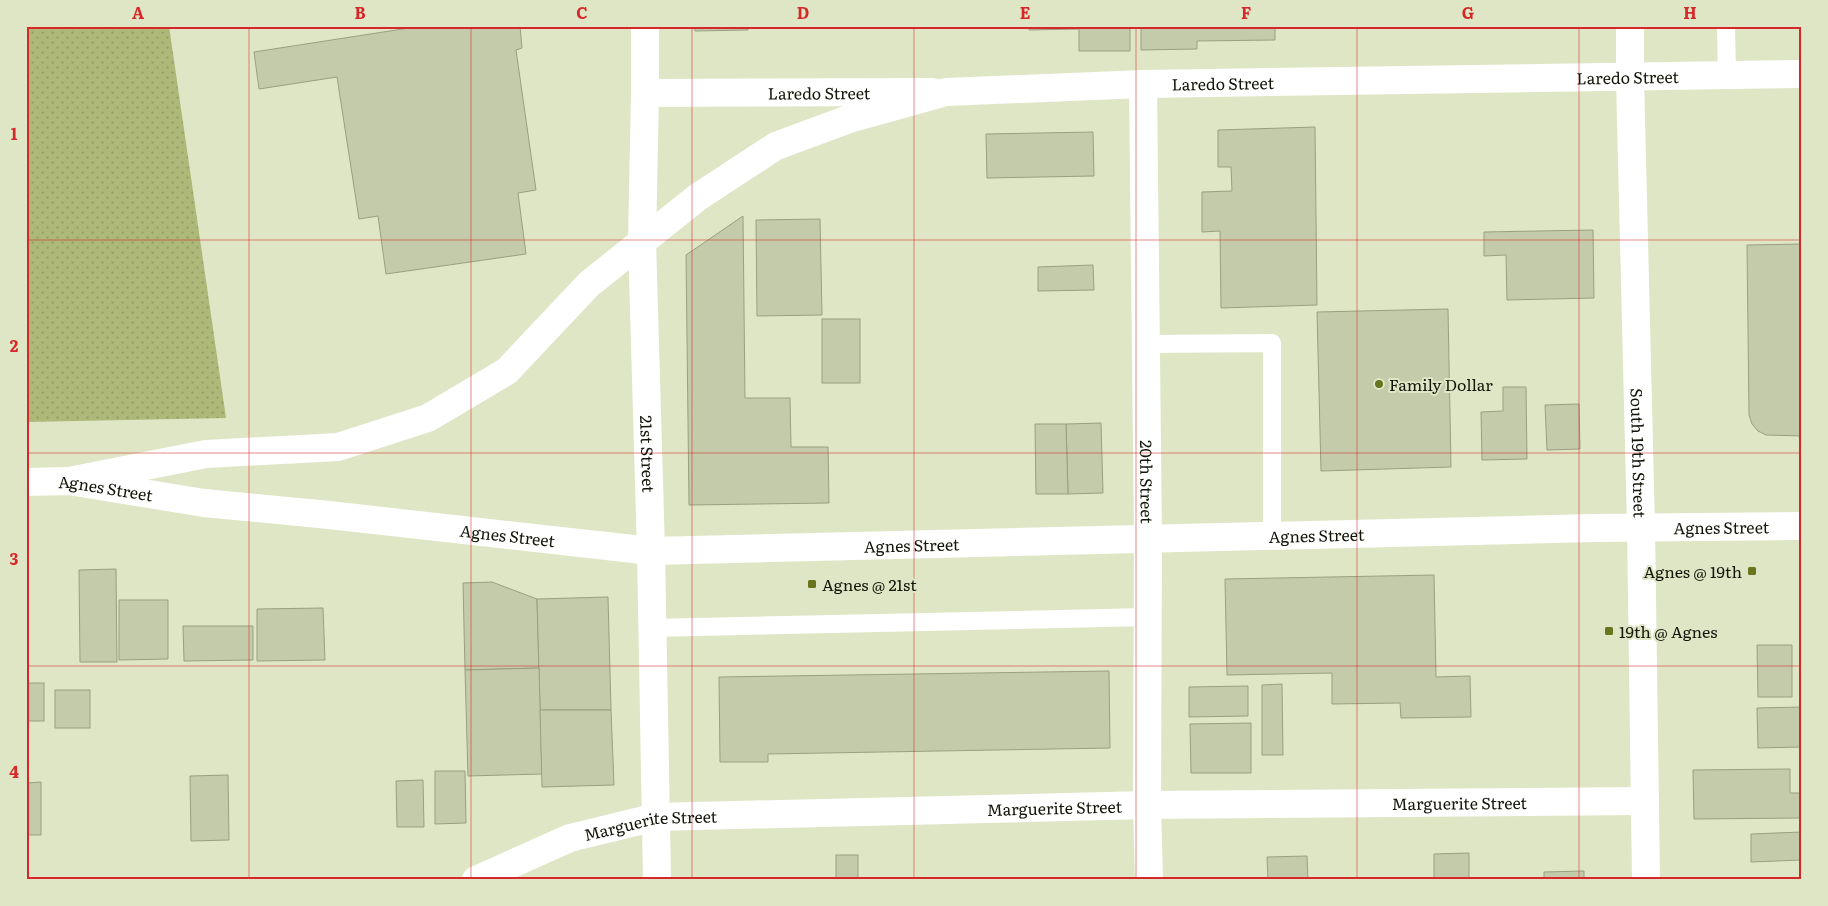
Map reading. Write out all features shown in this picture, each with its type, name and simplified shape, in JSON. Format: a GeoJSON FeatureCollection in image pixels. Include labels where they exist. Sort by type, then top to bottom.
{"type":"FeatureCollection","features":[{"type":"Feature","properties":{"kind":"street","name":"21st Street"},"geometry":{"type":"LineString","coordinates":[[645,26],[642,241],[651,551],[657,880]]}},
{"type":"Feature","properties":{"kind":"street","name":"South 19th Street"},"geometry":{"type":"LineString","coordinates":[[1630,26],[1641,527],[1646,880]]}},
{"type":"Feature","properties":{"kind":"street","name":"Laredo Street"},"geometry":{"type":"LineString","coordinates":[[645,93],[946,92],[1143,84],[1802,74]]}},
{"type":"Feature","properties":{"kind":"street","name":"20th Street"},"geometry":{"type":"LineString","coordinates":[[1143,84],[1148,539],[1147,805],[1149,880]]}},
{"type":"Feature","properties":{"kind":"street"},"geometry":{"type":"LineString","coordinates":[[69,481],[206,454],[338,448],[428,418],[507,371],[589,284],[698,197],[776,146],[849,119],[946,92]]}},
{"type":"Feature","properties":{"kind":"street","name":"Agnes Street"},"geometry":{"type":"LineString","coordinates":[[26,482],[69,481],[204,503],[651,551],[1641,527],[1802,526]]}},
{"type":"Feature","properties":{"kind":"street","name":"Marguerite Street"},"geometry":{"type":"LineString","coordinates":[[476,880],[570,838],[656,818],[1147,805],[1645,801]]}},
{"type":"Feature","properties":{"kind":"lane"},"geometry":{"type":"LineString","coordinates":[[1726,26],[1727,76]]}},
{"type":"Feature","properties":{"kind":"lane"},"geometry":{"type":"LineString","coordinates":[[1146,344],[1272,343],[1272,537]]}},
{"type":"Feature","properties":{"kind":"lane"},"geometry":{"type":"LineString","coordinates":[[652,628],[1148,617]]}},
{"type":"Feature","properties":{"kind":"green space"},"geometry":{"type":"Polygon","coordinates":[[[26,26],[169,26],[226,418],[26,422],[26,26]]]}},
{"type":"Feature","properties":{"kind":"building"},"geometry":{"type":"Polygon","coordinates":[[[422,26],[520,26],[522,48],[516,50],[536,190],[518,193],[526,254],[386,274],[378,216],[359,219],[337,77],[259,89],[254,52],[422,26]]]}},
{"type":"Feature","properties":{"kind":"building"},"geometry":{"type":"Polygon","coordinates":[[[695,26],[748,26],[748,30],[695,31],[695,26]]]}},
{"type":"Feature","properties":{"kind":"building"},"geometry":{"type":"Polygon","coordinates":[[[1029,26],[1130,26],[1130,51],[1079,51],[1079,29],[1029,30],[1029,26]]]}},
{"type":"Feature","properties":{"kind":"building"},"geometry":{"type":"Polygon","coordinates":[[[1141,26],[1275,26],[1275,40],[1197,41],[1197,49],[1141,50],[1141,26]]]}},
{"type":"Feature","properties":{"kind":"building"},"geometry":{"type":"Polygon","coordinates":[[[1315,127],[1317,305],[1221,308],[1220,231],[1202,232],[1202,192],[1232,191],[1231,167],[1218,167],[1218,130],[1315,127]]]}},
{"type":"Feature","properties":{"kind":"building"},"geometry":{"type":"Polygon","coordinates":[[[1093,132],[1094,176],[987,178],[986,134],[1093,132]]]}},
{"type":"Feature","properties":{"kind":"building"},"geometry":{"type":"Polygon","coordinates":[[[743,216],[745,398],[790,398],[791,447],[828,447],[829,503],[689,505],[686,255],[743,216]]]}},
{"type":"Feature","properties":{"kind":"building"},"geometry":{"type":"Polygon","coordinates":[[[820,219],[822,315],[757,316],[756,220],[820,219]]]}},
{"type":"Feature","properties":{"kind":"building"},"geometry":{"type":"Polygon","coordinates":[[[1593,230],[1594,298],[1507,300],[1506,255],[1484,256],[1484,232],[1593,230]]]}},
{"type":"Feature","properties":{"kind":"building"},"geometry":{"type":"Polygon","coordinates":[[[1802,244],[1802,436],[1766,435],[1758,431],[1752,424],[1749,415],[1747,245],[1802,244]]]}},
{"type":"Feature","properties":{"kind":"building"},"geometry":{"type":"Polygon","coordinates":[[[1093,265],[1094,290],[1038,291],[1038,267],[1093,265]]]}},
{"type":"Feature","properties":{"kind":"building"},"geometry":{"type":"Polygon","coordinates":[[[1448,309],[1451,467],[1321,471],[1317,312],[1448,309]]]}},
{"type":"Feature","properties":{"kind":"building"},"geometry":{"type":"Polygon","coordinates":[[[822,319],[860,319],[860,383],[822,383],[822,319]]]}},
{"type":"Feature","properties":{"kind":"building"},"geometry":{"type":"Polygon","coordinates":[[[1503,387],[1526,387],[1527,459],[1482,460],[1481,412],[1503,411],[1503,387]]]}},
{"type":"Feature","properties":{"kind":"building"},"geometry":{"type":"Polygon","coordinates":[[[1579,404],[1580,449],[1547,450],[1545,405],[1579,404]]]}},
{"type":"Feature","properties":{"kind":"building"},"geometry":{"type":"Polygon","coordinates":[[[1101,423],[1103,493],[1068,494],[1066,424],[1101,423]]]}},
{"type":"Feature","properties":{"kind":"building"},"geometry":{"type":"Polygon","coordinates":[[[1035,424],[1066,424],[1068,494],[1036,494],[1035,424]]]}},
{"type":"Feature","properties":{"kind":"building"},"geometry":{"type":"Polygon","coordinates":[[[116,569],[117,662],[80,662],[79,570],[116,569]]]}},
{"type":"Feature","properties":{"kind":"building"},"geometry":{"type":"Polygon","coordinates":[[[1434,575],[1436,677],[1470,676],[1471,717],[1401,718],[1400,703],[1332,704],[1332,673],[1227,675],[1225,579],[1434,575]]]}},
{"type":"Feature","properties":{"kind":"building"},"geometry":{"type":"Polygon","coordinates":[[[492,582],[537,599],[539,668],[465,670],[463,583],[492,582]]]}},
{"type":"Feature","properties":{"kind":"building"},"geometry":{"type":"Polygon","coordinates":[[[608,597],[611,710],[540,710],[537,599],[608,597]]]}},
{"type":"Feature","properties":{"kind":"building"},"geometry":{"type":"Polygon","coordinates":[[[119,600],[168,600],[168,659],[119,660],[119,600]]]}},
{"type":"Feature","properties":{"kind":"building"},"geometry":{"type":"Polygon","coordinates":[[[323,608],[325,660],[257,661],[257,609],[323,608]]]}},
{"type":"Feature","properties":{"kind":"building"},"geometry":{"type":"Polygon","coordinates":[[[183,626],[253,626],[253,660],[184,661],[183,626]]]}},
{"type":"Feature","properties":{"kind":"building"},"geometry":{"type":"Polygon","coordinates":[[[1757,645],[1792,645],[1792,697],[1758,697],[1757,645]]]}},
{"type":"Feature","properties":{"kind":"building"},"geometry":{"type":"Polygon","coordinates":[[[539,668],[542,774],[468,776],[465,670],[539,668]]]}},
{"type":"Feature","properties":{"kind":"building"},"geometry":{"type":"Polygon","coordinates":[[[1109,671],[1110,748],[768,754],[768,762],[720,762],[719,677],[1109,671]]]}},
{"type":"Feature","properties":{"kind":"building"},"geometry":{"type":"Polygon","coordinates":[[[26,683],[44,683],[44,721],[26,721],[26,683]]]}},
{"type":"Feature","properties":{"kind":"building"},"geometry":{"type":"Polygon","coordinates":[[[1282,684],[1283,755],[1262,755],[1262,685],[1282,684]]]}},
{"type":"Feature","properties":{"kind":"building"},"geometry":{"type":"Polygon","coordinates":[[[1248,686],[1248,716],[1189,717],[1189,687],[1248,686]]]}},
{"type":"Feature","properties":{"kind":"building"},"geometry":{"type":"Polygon","coordinates":[[[55,690],[90,690],[90,728],[55,728],[55,690]]]}},
{"type":"Feature","properties":{"kind":"building"},"geometry":{"type":"Polygon","coordinates":[[[1802,707],[1802,747],[1758,748],[1757,708],[1802,707]]]}},
{"type":"Feature","properties":{"kind":"building"},"geometry":{"type":"Polygon","coordinates":[[[540,710],[611,710],[614,785],[542,787],[540,710]]]}},
{"type":"Feature","properties":{"kind":"building"},"geometry":{"type":"Polygon","coordinates":[[[1251,723],[1251,773],[1191,773],[1190,724],[1251,723]]]}},
{"type":"Feature","properties":{"kind":"building"},"geometry":{"type":"Polygon","coordinates":[[[1790,769],[1790,793],[1802,793],[1802,818],[1694,819],[1693,770],[1790,769]]]}},
{"type":"Feature","properties":{"kind":"building"},"geometry":{"type":"Polygon","coordinates":[[[435,771],[465,771],[466,823],[435,824],[435,771]]]}},
{"type":"Feature","properties":{"kind":"building"},"geometry":{"type":"Polygon","coordinates":[[[228,775],[229,840],[191,841],[190,776],[228,775]]]}},
{"type":"Feature","properties":{"kind":"building"},"geometry":{"type":"Polygon","coordinates":[[[423,780],[424,827],[397,827],[396,781],[423,780]]]}},
{"type":"Feature","properties":{"kind":"building"},"geometry":{"type":"Polygon","coordinates":[[[41,782],[41,835],[26,835],[26,783],[41,782]]]}},
{"type":"Feature","properties":{"kind":"building"},"geometry":{"type":"Polygon","coordinates":[[[1802,832],[1802,860],[1751,862],[1751,834],[1802,832]]]}},
{"type":"Feature","properties":{"kind":"building"},"geometry":{"type":"Polygon","coordinates":[[[1469,853],[1469,880],[1434,880],[1434,854],[1469,853]]]}},
{"type":"Feature","properties":{"kind":"building"},"geometry":{"type":"Polygon","coordinates":[[[836,855],[858,855],[858,880],[836,880],[836,855]]]}},
{"type":"Feature","properties":{"kind":"building"},"geometry":{"type":"Polygon","coordinates":[[[1307,856],[1308,880],[1268,880],[1267,857],[1307,856]]]}},
{"type":"Feature","properties":{"kind":"building"},"geometry":{"type":"Polygon","coordinates":[[[1584,871],[1584,880],[1544,880],[1544,872],[1584,871]]]}},
{"type":"Feature","properties":{"kind":"place","name":"Family Dollar"},"geometry":{"type":"Point","coordinates":[1379,384]}},
{"type":"Feature","properties":{"kind":"place","name":"Agnes @ 19th"},"geometry":{"type":"Point","coordinates":[1752,571]}},
{"type":"Feature","properties":{"kind":"place","name":"Agnes @ 21st"},"geometry":{"type":"Point","coordinates":[812,584]}},
{"type":"Feature","properties":{"kind":"place","name":"19th @ Agnes"},"geometry":{"type":"Point","coordinates":[1609,631]}}]}
